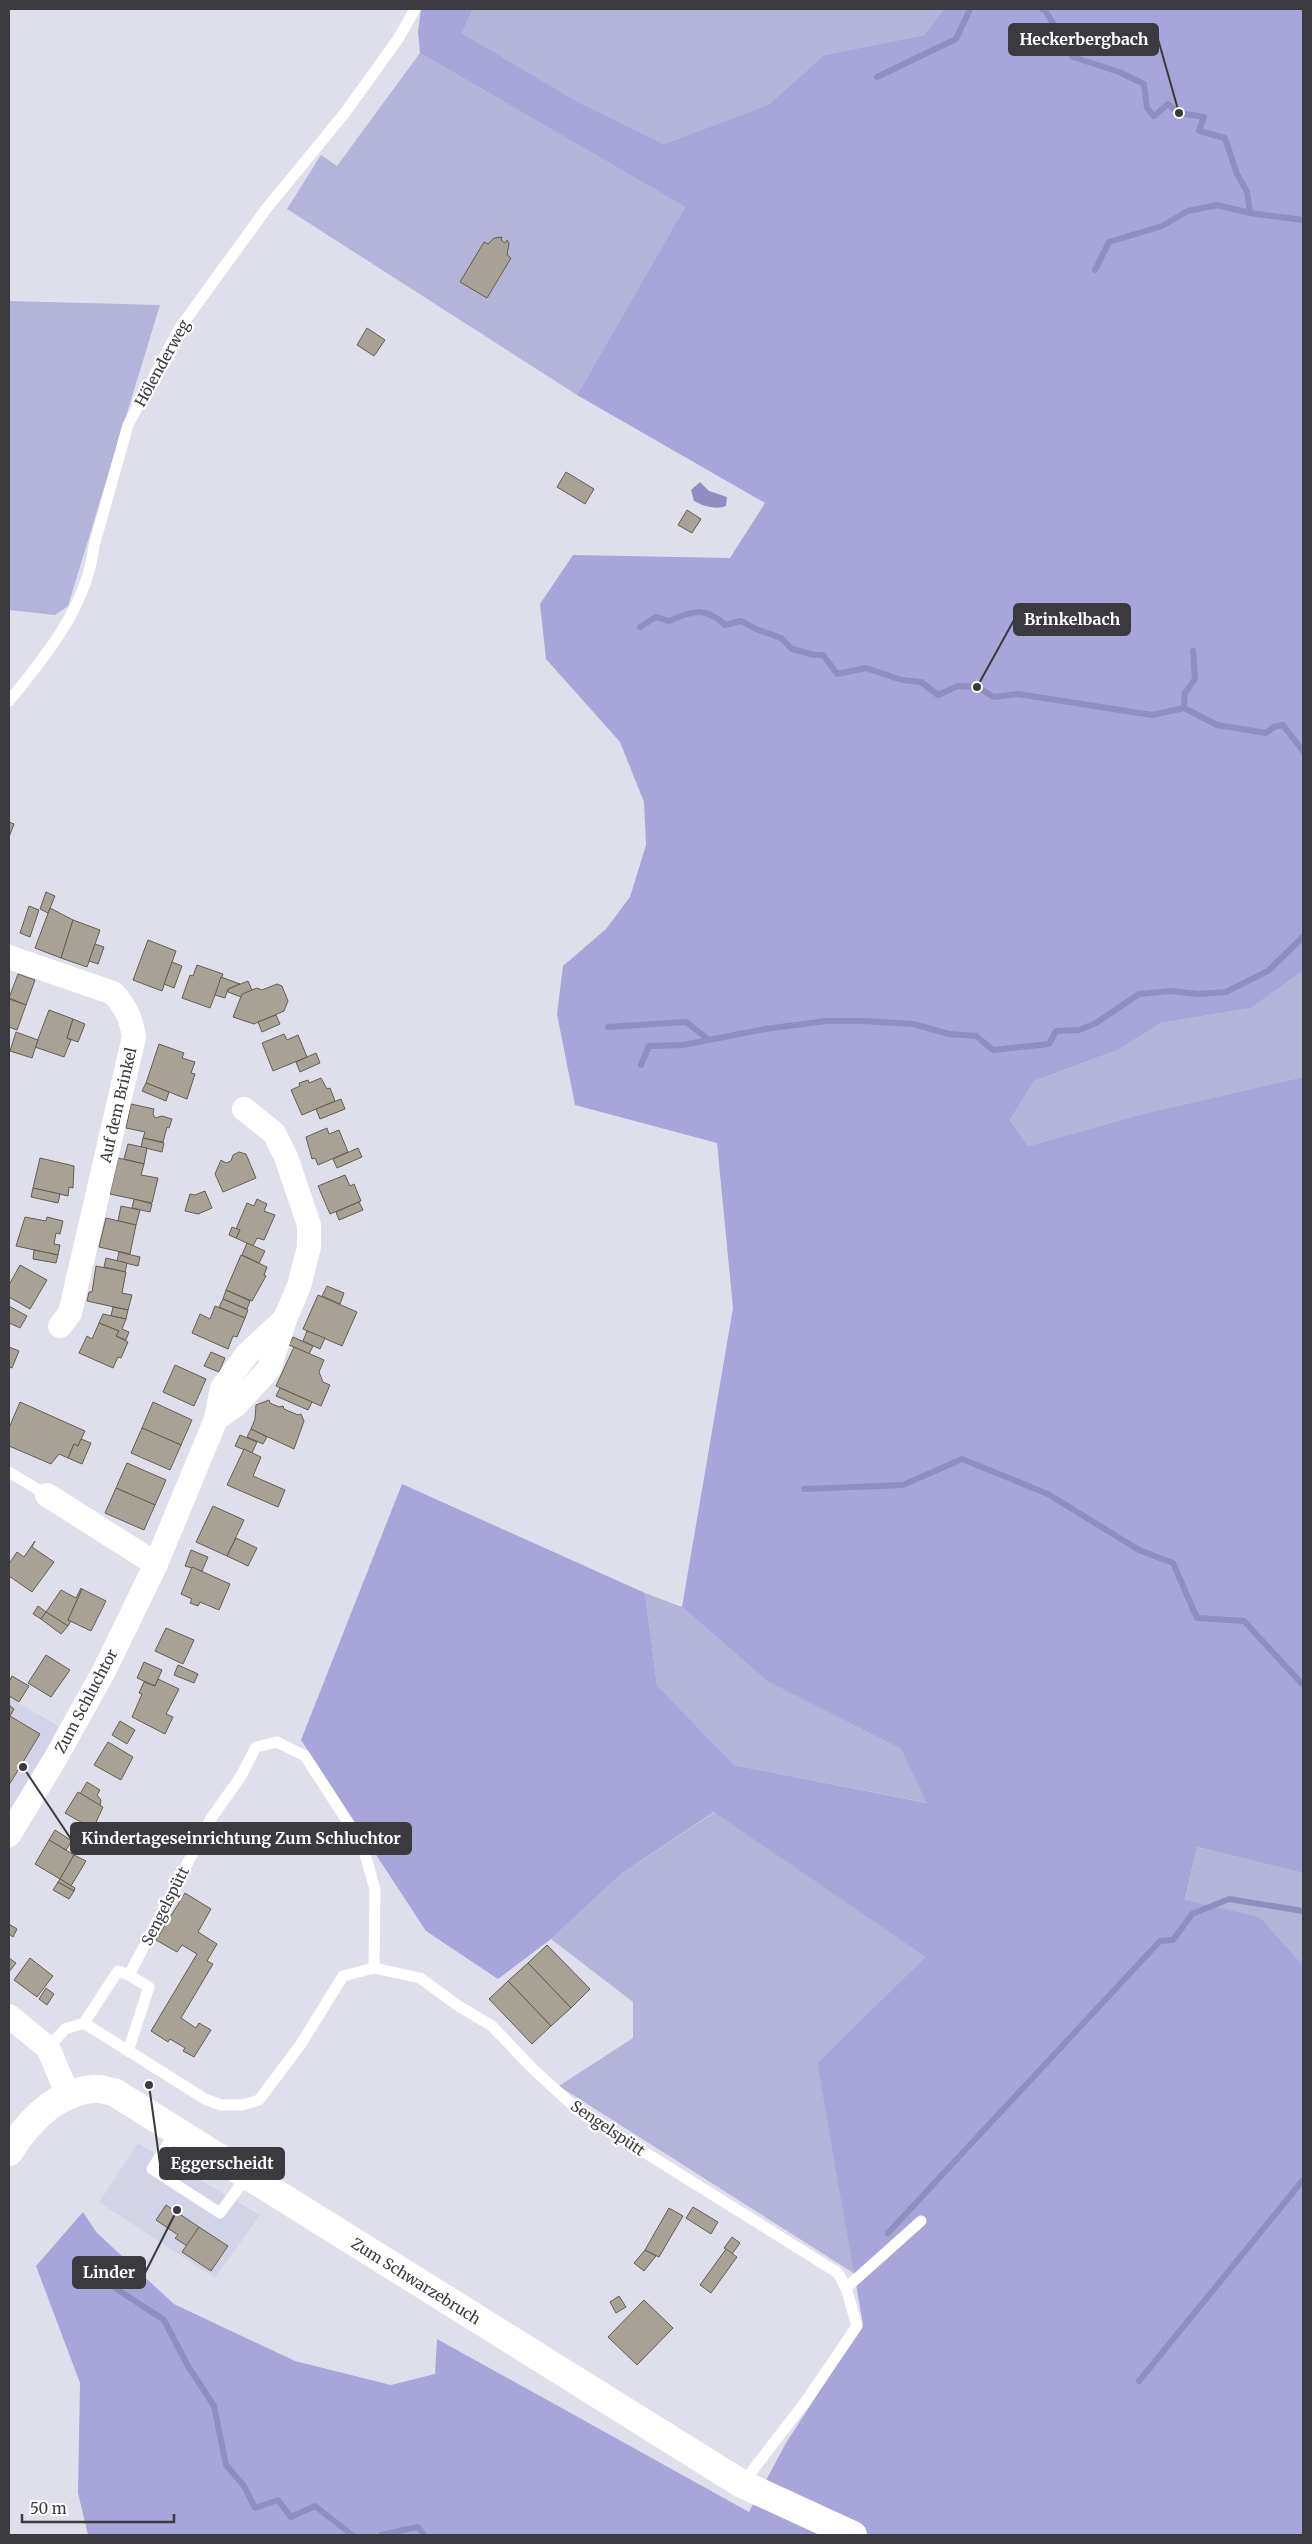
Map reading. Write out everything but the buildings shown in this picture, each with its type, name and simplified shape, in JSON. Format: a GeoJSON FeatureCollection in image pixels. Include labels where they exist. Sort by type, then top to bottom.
{"type":"FeatureCollection","features":[{"type":"Feature","properties":{"kind":"street","name":"Auf dem Brinkel"},"geometry":{"type":"LineString","coordinates":[[9,957],[113,994],[122,1003],[130,1018],[134,1037],[70,1313],[60,1326]]}},
{"type":"Feature","properties":{"kind":"street","name":"Zum Schluchtor"},"geometry":{"type":"LineString","coordinates":[[9,1835],[55,1759],[104,1671],[156,1564],[216,1418],[222,1388],[247,1354],[285,1319],[298,1286],[309,1247],[310,1225],[286,1157],[274,1133],[244,1109]]}},
{"type":"Feature","properties":{"kind":"street"},"geometry":{"type":"LineString","coordinates":[[47,1495],[156,1564]]}},
{"type":"Feature","properties":{"kind":"street"},"geometry":{"type":"LineString","coordinates":[[9,2016],[48,2048],[68,2095]]}},
{"type":"Feature","properties":{"kind":"street","name":"Zum Schwarzebruch"},"geometry":{"type":"LineString","coordinates":[[9,2152],[20,2134],[41,2112],[68,2095],[93,2089],[114,2092],[742,2484],[853,2535]]}},
{"type":"Feature","properties":{"kind":"lane","name":"Hölenderweg"},"geometry":{"type":"LineString","coordinates":[[9,701],[70,620],[92,562],[94,546],[128,424],[179,329],[266,209],[344,114],[398,39],[414,9]]}},
{"type":"Feature","properties":{"kind":"lane"},"geometry":{"type":"LineString","coordinates":[[9,1472],[47,1495]]}},
{"type":"Feature","properties":{"kind":"lane","name":"Sengelspütt"},"geometry":{"type":"LineString","coordinates":[[129,1975],[210,1820],[241,1776],[256,1747],[276,1742],[305,1756],[362,1844],[375,1889],[374,1968]]}},
{"type":"Feature","properties":{"kind":"lane","name":"Sengelspütt"},"geometry":{"type":"LineString","coordinates":[[84,2023],[205,2099],[220,2105],[242,2105],[259,2100],[302,2044],[343,1976],[374,1968],[420,1978],[457,2005],[492,2026],[533,2070],[580,2112],[838,2272],[846,2288],[857,2326],[806,2401],[742,2484]]}},
{"type":"Feature","properties":{"kind":"lane"},"geometry":{"type":"LineString","coordinates":[[48,2048],[65,2029],[84,2023],[118,1971],[149,1987],[128,2051]]}},
{"type":"Feature","properties":{"kind":"lane"},"geometry":{"type":"LineString","coordinates":[[176,2131],[152,2170],[220,2213],[247,2176]]}},
{"type":"Feature","properties":{"kind":"lane"},"geometry":{"type":"LineString","coordinates":[[846,2288],[921,2221]]}},
{"type":"Feature","properties":{"kind":"shaded area"},"geometry":{"type":"Polygon","coordinates":[[[421,9],[473,9],[462,33],[578,102],[664,144],[769,104],[824,55],[924,35],[944,9],[1303,9],[1303,971],[1251,1008],[1161,1023],[1118,1050],[1034,1081],[1010,1120],[1028,1146],[1146,1113],[1303,1077],[1303,1873],[1197,1847],[1185,1900],[1260,1917],[1303,1965],[1303,2535],[88,2535],[78,2493],[80,2383],[36,2266],[83,2212],[97,2233],[174,2304],[295,2361],[391,2385],[435,2374],[437,2339],[749,2512],[786,2443],[863,2324],[817,2063],[926,1957],[714,1812],[621,1874],[551,1939],[498,1979],[426,1931],[301,1740],[402,1484],[645,1593],[657,1685],[734,1765],[927,1803],[901,1749],[768,1682],[682,1607],[733,1308],[717,1143],[575,1105],[557,1014],[563,966],[606,929],[630,897],[646,845],[644,802],[620,742],[546,659],[540,604],[573,555],[730,558],[765,503],[577,395],[685,207],[420,53],[418,32],[421,9]]]}},
{"type":"Feature","properties":{"kind":"shaded area"},"geometry":{"type":"Polygon","coordinates":[[[473,9],[944,9],[924,35],[824,55],[769,104],[664,144],[578,102],[462,33],[473,9]]]}},
{"type":"Feature","properties":{"kind":"shaded area"},"geometry":{"type":"Polygon","coordinates":[[[420,53],[685,207],[577,395],[287,209],[321,155],[337,166],[420,53]]]}},
{"type":"Feature","properties":{"kind":"shaded area"},"geometry":{"type":"Polygon","coordinates":[[[9,301],[160,305],[68,606],[55,615],[9,610],[9,301]]]}},
{"type":"Feature","properties":{"kind":"shaded area"},"geometry":{"type":"Polygon","coordinates":[[[700,482],[709,491],[727,497],[726,506],[710,507],[694,501],[691,490],[700,482]]]}},
{"type":"Feature","properties":{"kind":"shaded area"},"geometry":{"type":"Polygon","coordinates":[[[1303,971],[1303,1077],[1146,1113],[1028,1146],[1010,1120],[1034,1081],[1118,1050],[1161,1023],[1251,1008],[1303,971]]]}},
{"type":"Feature","properties":{"kind":"shaded area"},"geometry":{"type":"Polygon","coordinates":[[[645,1593],[682,1607],[768,1682],[901,1749],[928,1803],[734,1765],[657,1685],[645,1593]]]}},
{"type":"Feature","properties":{"kind":"shaded area"},"geometry":{"type":"Polygon","coordinates":[[[9,1697],[60,1727],[12,1808],[9,1806],[9,1697]]]}},
{"type":"Feature","properties":{"kind":"shaded area"},"geometry":{"type":"Polygon","coordinates":[[[715,1812],[927,1957],[817,2063],[855,2274],[559,2086],[633,2038],[633,2002],[551,1939],[621,1874],[715,1812]]]}},
{"type":"Feature","properties":{"kind":"shaded area"},"geometry":{"type":"Polygon","coordinates":[[[1197,1847],[1303,1873],[1303,1965],[1260,1917],[1185,1901],[1197,1847]]]}},
{"type":"Feature","properties":{"kind":"shaded area"},"geometry":{"type":"Polygon","coordinates":[[[138,2143],[260,2215],[215,2278],[99,2202],[138,2143]]]}},
{"type":"Feature","properties":{"kind":"waterway"},"geometry":{"type":"LineString","coordinates":[[877,77],[956,39],[970,9]]}},
{"type":"Feature","properties":{"kind":"waterway"},"geometry":{"type":"LineString","coordinates":[[1042,9],[1045,10],[1073,57],[1119,72],[1144,84],[1147,108],[1154,116],[1168,104],[1179,113],[1204,117],[1199,131],[1225,138],[1237,174],[1247,192],[1250,213],[1303,220]]}},
{"type":"Feature","properties":{"kind":"waterway"},"geometry":{"type":"LineString","coordinates":[[1095,270],[1109,242],[1162,226],[1188,211],[1217,205],[1250,213]]}},
{"type":"Feature","properties":{"kind":"waterway"},"geometry":{"type":"LineString","coordinates":[[640,627],[656,617],[669,621],[692,613],[705,613],[718,619],[725,625],[741,621],[781,638],[792,649],[814,655],[823,655],[837,674],[866,668],[902,680],[921,682],[938,695],[958,686],[977,687],[994,697],[1018,694],[1152,715],[1184,708],[1217,725],[1266,733],[1274,727],[1283,725],[1303,751]]}},
{"type":"Feature","properties":{"kind":"waterway"},"geometry":{"type":"LineString","coordinates":[[1184,708],[1185,693],[1195,679],[1193,651]]}},
{"type":"Feature","properties":{"kind":"waterway"},"geometry":{"type":"LineString","coordinates":[[641,1065],[649,1046],[683,1045],[765,1029],[826,1021],[913,1024],[949,1034],[976,1036],[993,1050],[1049,1044],[1056,1031],[1079,1030],[1096,1023],[1139,994],[1171,991],[1198,994],[1226,992],[1268,971],[1303,937]]}},
{"type":"Feature","properties":{"kind":"waterway"},"geometry":{"type":"LineString","coordinates":[[608,1027],[686,1022],[709,1040]]}},
{"type":"Feature","properties":{"kind":"waterway"},"geometry":{"type":"LineString","coordinates":[[804,1489],[903,1485],[962,1459],[1048,1494],[1139,1550],[1173,1563],[1197,1618],[1244,1621],[1303,1685]]}},
{"type":"Feature","properties":{"kind":"waterway"},"geometry":{"type":"LineString","coordinates":[[888,2233],[1160,1941],[1173,1940],[1192,1914],[1229,1899],[1303,1911]]}},
{"type":"Feature","properties":{"kind":"waterway"},"geometry":{"type":"LineString","coordinates":[[1139,2381],[1303,2180]]}},
{"type":"Feature","properties":{"kind":"waterway"},"geometry":{"type":"LineString","coordinates":[[115,2288],[164,2320],[188,2366],[214,2406],[226,2465],[244,2486],[255,2508],[278,2500],[291,2517],[315,2506],[352,2535]]}},
{"type":"Feature","properties":{"kind":"waterway"},"geometry":{"type":"LineString","coordinates":[[381,2535],[418,2527],[424,2535]]}},
{"type":"Feature","properties":{"kind":"place","name":"Heckerbergbach"},"geometry":{"type":"Point","coordinates":[1179,113]}},
{"type":"Feature","properties":{"kind":"place","name":"Brinkelbach"},"geometry":{"type":"Point","coordinates":[977,687]}},
{"type":"Feature","properties":{"kind":"place","name":"Kindertageseinrichtung Zum Schluchtor"},"geometry":{"type":"Point","coordinates":[23,1767]}},
{"type":"Feature","properties":{"kind":"place","name":"Eggerscheidt"},"geometry":{"type":"Point","coordinates":[149,2085]}},
{"type":"Feature","properties":{"kind":"place","name":"Linder"},"geometry":{"type":"Point","coordinates":[177,2210]}}]}
